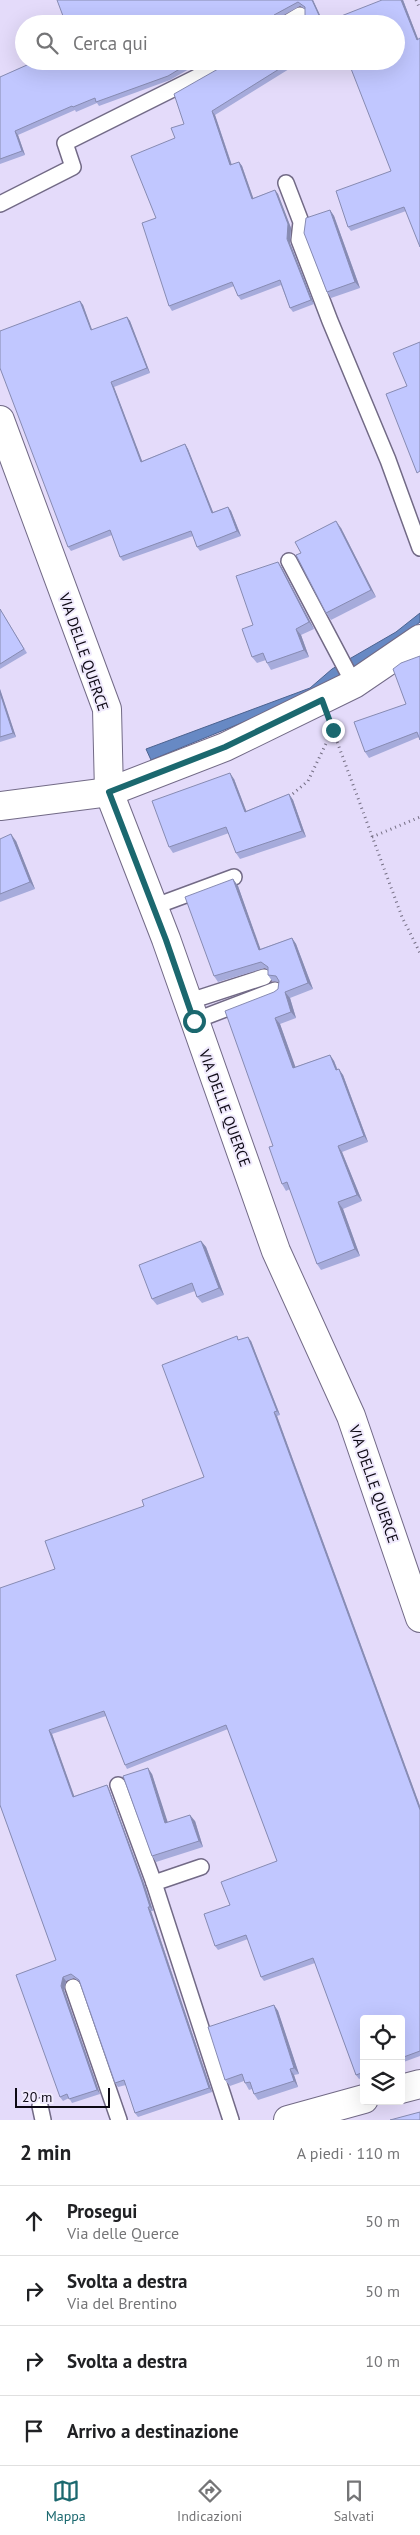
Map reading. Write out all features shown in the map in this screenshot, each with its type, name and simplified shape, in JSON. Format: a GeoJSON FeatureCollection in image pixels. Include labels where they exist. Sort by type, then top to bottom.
{"type":"FeatureCollection","features":[{"type":"Feature","properties":{"kind":"street","name":"VIA DELLE QUERCE"},"geometry":{"type":"LineString","coordinates":[[0,420],[107,708],[109,792],[153,907],[276,1251],[351,1416],[420,1618]]}},
{"type":"Feature","properties":{"kind":"street"},"geometry":{"type":"LineString","coordinates":[[0,806],[109,792],[225,747],[354,684],[420,640]]}},
{"type":"Feature","properties":{"kind":"street"},"geometry":{"type":"LineString","coordinates":[[405,2088],[420,2084]]}},
{"type":"Feature","properties":{"kind":"street"},"geometry":{"type":"LineString","coordinates":[[288,2120],[360,2100]]}},
{"type":"Feature","properties":{"kind":"lane"},"geometry":{"type":"LineString","coordinates":[[0,204],[74,167],[65,143],[209,70]]}},
{"type":"Feature","properties":{"kind":"lane"},"geometry":{"type":"LineString","coordinates":[[286,183],[301,222],[299,240],[330,321],[388,460],[420,548]]}},
{"type":"Feature","properties":{"kind":"lane"},"geometry":{"type":"LineString","coordinates":[[289,561],[354,684]]}},
{"type":"Feature","properties":{"kind":"lane"},"geometry":{"type":"LineString","coordinates":[[153,907],[234,877]]}},
{"type":"Feature","properties":{"kind":"lane"},"geometry":{"type":"LineString","coordinates":[[191,1012],[264,977]]}},
{"type":"Feature","properties":{"kind":"lane"},"geometry":{"type":"LineString","coordinates":[[191,1012],[275,990]]}},
{"type":"Feature","properties":{"kind":"lane"},"geometry":{"type":"LineString","coordinates":[[118,1785],[154,1883],[231,2120]]}},
{"type":"Feature","properties":{"kind":"lane"},"geometry":{"type":"LineString","coordinates":[[154,1883],[201,1866]]}},
{"type":"Feature","properties":{"kind":"lane"},"geometry":{"type":"LineString","coordinates":[[73,1987],[119,2120]]}},
{"type":"Feature","properties":{"kind":"path"},"geometry":{"type":"LineString","coordinates":[[416,0],[420,9]]}},
{"type":"Feature","properties":{"kind":"path"},"geometry":{"type":"LineString","coordinates":[[322,700],[402,917],[420,953]]}},
{"type":"Feature","properties":{"kind":"path"},"geometry":{"type":"LineString","coordinates":[[289,796],[308,781],[333,730]]}},
{"type":"Feature","properties":{"kind":"path"},"geometry":{"type":"LineString","coordinates":[[372,837],[420,817]]}},
{"type":"Feature","properties":{"kind":"water"},"geometry":{"type":"Polygon","coordinates":[[[420,613],[420,622],[392,645],[312,694],[151,760],[146,749],[310,688],[332,669],[396,632],[420,613]]]}},
{"type":"Feature","properties":{"kind":"building"},"geometry":{"type":"Polygon","coordinates":[[[57,0],[312,0],[319,15],[305,15],[305,7],[298,2],[274,15],[63,15],[57,0]]]}},
{"type":"Feature","properties":{"kind":"building"},"geometry":{"type":"Polygon","coordinates":[[[382,0],[401,0],[417,40],[420,38],[420,247],[404,207],[348,227],[336,191],[391,171],[352,70],[405,70],[405,15],[344,15],[382,0]]]}},
{"type":"Feature","properties":{"kind":"building"},"geometry":{"type":"Polygon","coordinates":[[[16,70],[178,70],[168,76],[96,102],[95,98],[72,106],[15,131],[22,151],[0,159],[0,77],[16,70]]]}},
{"type":"Feature","properties":{"kind":"building"},"geometry":{"type":"Polygon","coordinates":[[[216,70],[278,70],[212,111],[230,165],[239,162],[252,199],[275,190],[288,224],[287,239],[311,300],[290,308],[280,280],[238,296],[232,282],[169,306],[142,223],[156,218],[131,156],[175,138],[171,128],[184,124],[174,94],[216,70]]]}},
{"type":"Feature","properties":{"kind":"building"},"geometry":{"type":"Polygon","coordinates":[[[330,210],[355,282],[327,292],[304,233],[306,218],[330,210]]]}},
{"type":"Feature","properties":{"kind":"building"},"geometry":{"type":"Polygon","coordinates":[[[80,301],[91,330],[127,317],[147,368],[111,382],[141,462],[185,444],[212,513],[228,507],[237,531],[197,547],[191,531],[120,557],[110,530],[68,547],[0,368],[0,331],[80,301]]]}},
{"type":"Feature","properties":{"kind":"building"},"geometry":{"type":"Polygon","coordinates":[[[420,342],[420,471],[417,473],[386,394],[407,386],[393,353],[420,342]]]}},
{"type":"Feature","properties":{"kind":"building"},"geometry":{"type":"Polygon","coordinates":[[[336,521],[371,590],[326,613],[296,555],[301,553],[295,542],[336,521]]]}},
{"type":"Feature","properties":{"kind":"building"},"geometry":{"type":"Polygon","coordinates":[[[278,562],[309,622],[296,629],[304,650],[267,663],[263,653],[252,657],[242,629],[253,625],[236,576],[278,562]]]}},
{"type":"Feature","properties":{"kind":"building"},"geometry":{"type":"Polygon","coordinates":[[[0,609],[24,649],[0,664],[0,609]]]}},
{"type":"Feature","properties":{"kind":"building"},"geometry":{"type":"Polygon","coordinates":[[[420,656],[420,740],[417,732],[365,752],[354,722],[406,704],[393,669],[401,663],[420,656]]]}},
{"type":"Feature","properties":{"kind":"building"},"geometry":{"type":"Polygon","coordinates":[[[0,693],[13,733],[0,737],[0,693]]]}},
{"type":"Feature","properties":{"kind":"building"},"geometry":{"type":"Polygon","coordinates":[[[230,773],[245,812],[289,794],[302,831],[236,853],[226,827],[169,847],[152,801],[230,773]]]}},
{"type":"Feature","properties":{"kind":"building"},"geometry":{"type":"Polygon","coordinates":[[[11,834],[30,882],[0,894],[0,839],[11,834]]]}},
{"type":"Feature","properties":{"kind":"building"},"geometry":{"type":"Polygon","coordinates":[[[233,879],[259,950],[292,938],[308,983],[285,992],[291,1012],[275,1018],[293,1068],[330,1055],[336,1070],[339,1069],[364,1136],[338,1146],[357,1195],[338,1202],[355,1249],[317,1264],[287,1182],[282,1184],[269,1147],[273,1146],[225,1011],[274,992],[278,989],[279,981],[276,976],[268,975],[268,967],[261,962],[214,976],[185,897],[233,879]]]}},
{"type":"Feature","properties":{"kind":"building"},"geometry":{"type":"Polygon","coordinates":[[[201,1241],[219,1288],[197,1297],[192,1283],[152,1299],[139,1265],[201,1241]]]}},
{"type":"Feature","properties":{"kind":"building"},"geometry":{"type":"Polygon","coordinates":[[[237,1336],[238,1340],[248,1337],[277,1411],[274,1412],[420,1810],[420,2051],[405,2057],[405,2015],[360,2015],[360,2074],[356,2075],[313,1958],[261,1977],[246,1935],[215,1946],[204,1914],[230,1905],[221,1882],[277,1861],[226,1725],[125,1765],[104,1711],[49,1730],[73,1797],[107,1785],[142,1882],[150,1907],[148,1907],[209,2088],[135,2113],[124,2080],[115,2083],[79,1980],[71,1974],[63,1977],[61,1986],[97,2090],[69,2099],[67,2094],[60,2097],[16,1975],[56,1960],[0,1805],[0,1588],[55,1569],[45,1541],[144,1506],[142,1500],[204,1477],[162,1365],[237,1336]]]}},
{"type":"Feature","properties":{"kind":"building"},"geometry":{"type":"Polygon","coordinates":[[[148,1768],[165,1823],[190,1815],[199,1841],[152,1856],[123,1776],[148,1768]]]}},
{"type":"Feature","properties":{"kind":"building"},"geometry":{"type":"Polygon","coordinates":[[[274,2005],[294,2068],[290,2069],[294,2081],[254,2094],[250,2082],[245,2083],[242,2074],[225,2080],[208,2027],[274,2005]]]}},
{"type":"Feature","properties":{"kind":"building"},"geometry":{"type":"Polygon","coordinates":[[[420,2112],[420,2120],[390,2120],[420,2112]]]}},
{"type":"Feature","properties":{"kind":"route"},"geometry":{"type":"LineString","coordinates":[[194,1021],[166,940],[109,792],[225,747],[322,700],[333,730]]}}]}
